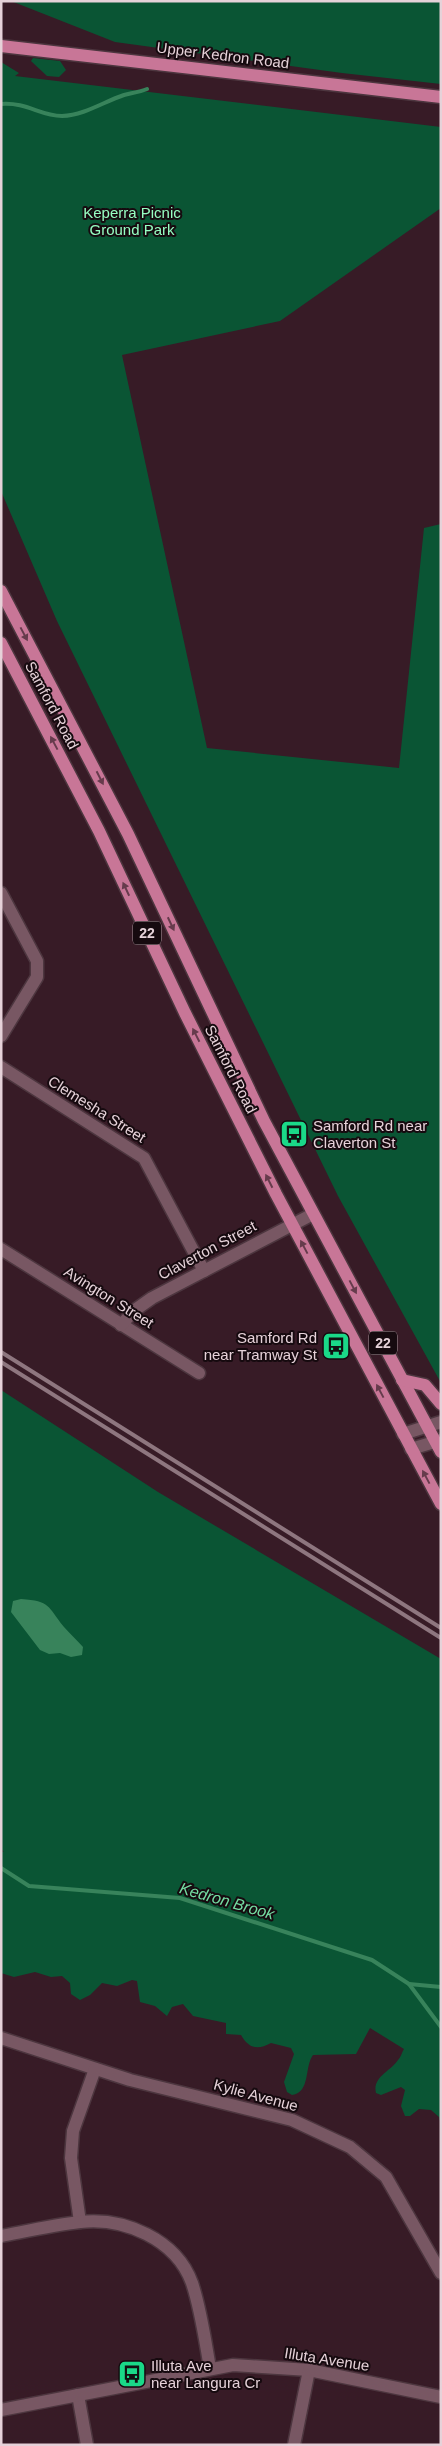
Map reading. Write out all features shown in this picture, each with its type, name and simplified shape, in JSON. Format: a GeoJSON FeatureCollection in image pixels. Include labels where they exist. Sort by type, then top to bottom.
{"type":"FeatureCollection","features":[{"type":"Feature","properties":{"kind":"main road","name":"Upper Kedron Road"},"geometry":{"type":"LineString","coordinates":[[1,46],[441,97]]}},
{"type":"Feature","properties":{"kind":"main road","name":"Samford Road"},"geometry":{"type":"LineString","coordinates":[[1,592],[115,808],[264,1121],[402,1380],[439,1445]]}},
{"type":"Feature","properties":{"kind":"main road","name":"Samford Road"},"geometry":{"type":"LineString","coordinates":[[1,643],[99,831],[185,1013],[291,1224],[441,1504]]}},
{"type":"Feature","properties":{"kind":"main road"},"geometry":{"type":"LineString","coordinates":[[402,1380],[424,1385],[441,1404]]}},
{"type":"Feature","properties":{"kind":"street"},"geometry":{"type":"LineString","coordinates":[[1,894],[37,961],[37,977],[1,1036]]}},
{"type":"Feature","properties":{"kind":"street","name":"Clemesha Street"},"geometry":{"type":"LineString","coordinates":[[1,1067],[144,1158],[204,1271]]}},
{"type":"Feature","properties":{"kind":"street","name":"Claverton Street"},"geometry":{"type":"LineString","coordinates":[[122,1325],[143,1304],[313,1214]]}},
{"type":"Feature","properties":{"kind":"street","name":"Avington Street"},"geometry":{"type":"LineString","coordinates":[[1,1249],[199,1373]]}},
{"type":"Feature","properties":{"kind":"street"},"geometry":{"type":"LineString","coordinates":[[403,1434],[441,1422]]}},
{"type":"Feature","properties":{"kind":"street"},"geometry":{"type":"LineString","coordinates":[[411,1449],[439,1445]]}},
{"type":"Feature","properties":{"kind":"street","name":"Kylie Avenue"},"geometry":{"type":"LineString","coordinates":[[1,2038],[130,2080],[292,2120],[350,2147],[386,2178],[441,2272]]}},
{"type":"Feature","properties":{"kind":"street"},"geometry":{"type":"LineString","coordinates":[[80,2222],[71,2158],[73,2131],[95,2069]]}},
{"type":"Feature","properties":{"kind":"street"},"geometry":{"type":"LineString","coordinates":[[1,2236],[80,2222],[98,2221],[123,2225],[150,2236],[166,2246],[191,2282],[210,2368]]}},
{"type":"Feature","properties":{"kind":"street","name":"Illuta Avenue"},"geometry":{"type":"LineString","coordinates":[[1,2410],[210,2368],[257,2366],[309,2370],[441,2397]]}},
{"type":"Feature","properties":{"kind":"street"},"geometry":{"type":"LineString","coordinates":[[294,2445],[309,2370]]}},
{"type":"Feature","properties":{"kind":"street"},"geometry":{"type":"LineString","coordinates":[[78,2395],[87,2445]]}},
{"type":"Feature","properties":{"kind":"green space"},"geometry":{"type":"Polygon","coordinates":[[[11,1],[441,1],[441,84],[342,73],[115,42],[11,1]]]}},
{"type":"Feature","properties":{"kind":"green space"},"geometry":{"type":"Polygon","coordinates":[[[33,58],[60,61],[66,70],[59,77],[47,76],[31,61],[33,58]]]}},
{"type":"Feature","properties":{"kind":"green space","name":"Keperra Picnic Ground Park"},"geometry":{"type":"Polygon","coordinates":[[[1,62],[19,73],[15,76],[441,127],[441,208],[280,321],[122,355],[207,748],[399,768],[424,528],[441,524],[441,1383],[338,1196],[57,621],[1,491],[1,62]]]}},
{"type":"Feature","properties":{"kind":"green space"},"geometry":{"type":"Polygon","coordinates":[[[1,1390],[158,1492],[441,1659],[441,2125],[439,2117],[431,2110],[419,2109],[410,2116],[405,2116],[401,2106],[405,2090],[401,2087],[381,2095],[376,2093],[379,2078],[395,2064],[404,2049],[370,2028],[356,2054],[313,2055],[310,2060],[305,2084],[298,2093],[292,2095],[287,2092],[284,2082],[294,2054],[291,2048],[271,2043],[262,2047],[251,2046],[241,2035],[226,2034],[226,2023],[193,2016],[183,2004],[172,2007],[167,2016],[155,2006],[140,2002],[137,1981],[132,1980],[117,1986],[102,1983],[90,1995],[80,2000],[71,1994],[70,1983],[62,1976],[51,1977],[35,1972],[14,1977],[1,1973],[1,1851],[4,1852],[1,1849],[1,1390]]]}},
{"type":"Feature","properties":{"kind":"shaded area"},"geometry":{"type":"Polygon","coordinates":[[[21,1599],[38,1601],[51,1609],[64,1627],[83,1647],[82,1655],[71,1657],[60,1653],[49,1654],[40,1650],[11,1612],[13,1601],[21,1599]]]}},
{"type":"Feature","properties":{"kind":"waterway"},"geometry":{"type":"LineString","coordinates":[[1,104],[18,105],[47,114],[62,116],[94,108],[124,95],[147,89]]}},
{"type":"Feature","properties":{"kind":"waterway","name":"Kedron Brook"},"geometry":{"type":"LineString","coordinates":[[1,1868],[29,1886],[180,1898],[372,1960],[409,1984],[441,2027]]}},
{"type":"Feature","properties":{"kind":"waterway"},"geometry":{"type":"LineString","coordinates":[[409,1984],[441,1987]]}},
{"type":"Feature","properties":{"kind":"railway"},"geometry":{"type":"LineString","coordinates":[[1,1352],[441,1628]]}},
{"type":"Feature","properties":{"kind":"railway"},"geometry":{"type":"LineString","coordinates":[[1,1362],[441,1638]]}},
{"type":"Feature","properties":{"kind":"place","name":"Samford Rd near Claverton St"},"geometry":{"type":"Point","coordinates":[294,1134]}},
{"type":"Feature","properties":{"kind":"place","name":"Samford Rd near Tramway St"},"geometry":{"type":"Point","coordinates":[336,1346]}},
{"type":"Feature","properties":{"kind":"place","name":"Illuta Ave near Langura Cr"},"geometry":{"type":"Point","coordinates":[132,2374]}}]}
